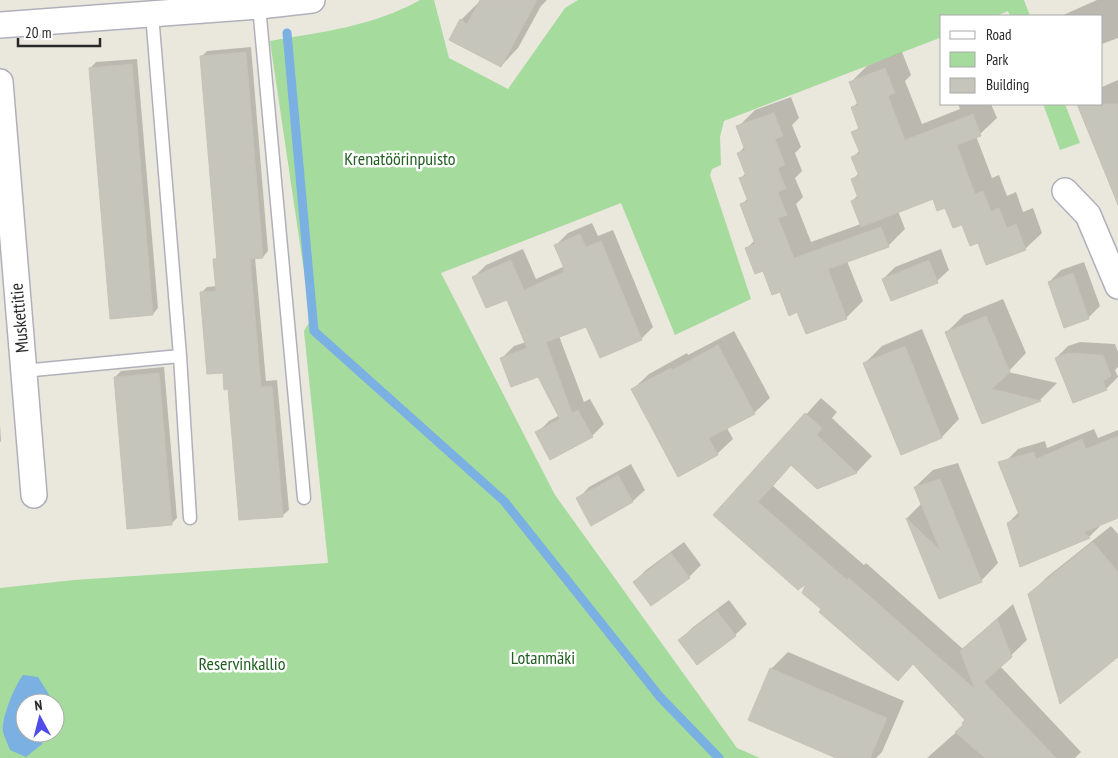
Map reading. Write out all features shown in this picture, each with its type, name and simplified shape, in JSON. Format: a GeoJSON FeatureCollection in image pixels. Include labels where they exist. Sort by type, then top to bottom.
{"type":"FeatureCollection","features":[{"type":"Feature","properties":{"kind":"street"},"geometry":{"type":"LineString","coordinates":[[0,25],[259,6],[312,0]]}},
{"type":"Feature","properties":{"kind":"street","name":"Muskettitie"},"geometry":{"type":"LineString","coordinates":[[0,82],[34,495]]}},
{"type":"Feature","properties":{"kind":"street"},"geometry":{"type":"LineString","coordinates":[[1065,191],[1088,215],[1118,286]]}},
{"type":"Feature","properties":{"kind":"lane"},"geometry":{"type":"LineString","coordinates":[[259,6],[304,498]]}},
{"type":"Feature","properties":{"kind":"lane"},"geometry":{"type":"LineString","coordinates":[[152,14],[180,356],[190,518]]}},
{"type":"Feature","properties":{"kind":"lane"},"geometry":{"type":"LineString","coordinates":[[23,371],[180,356]]}},
{"type":"Feature","properties":{"kind":"green space"},"geometry":{"type":"Polygon","coordinates":[[[420,0],[434,0],[449,58],[508,89],[565,8],[578,0],[1024,0],[1030,15],[1010,15],[1008,11],[998,15],[940,15],[940,38],[724,121],[720,137],[721,165],[712,169],[710,175],[751,299],[675,335],[621,203],[441,273],[555,495],[737,748],[760,758],[0,758],[0,588],[74,580],[328,563],[304,331],[311,319],[270,41],[366,22],[402,9],[420,0]]]}},
{"type":"Feature","properties":{"kind":"green space"},"geometry":{"type":"Polygon","coordinates":[[[1043,105],[1065,105],[1080,143],[1060,150],[1043,105]]]}},
{"type":"Feature","properties":{"kind":"water"},"geometry":{"type":"Polygon","coordinates":[[[23,675],[38,677],[48,693],[15,693],[15,743],[42,743],[26,757],[10,750],[3,731],[4,719],[16,686],[23,675]]]}},
{"type":"Feature","properties":{"kind":"building"},"geometry":{"type":"Polygon","coordinates":[[[480,0],[537,0],[501,67],[449,40],[460,19],[467,24],[480,0]]]}},
{"type":"Feature","properties":{"kind":"building"},"geometry":{"type":"Polygon","coordinates":[[[246,52],[263,258],[250,259],[261,387],[272,386],[283,517],[239,520],[228,389],[224,390],[223,373],[207,374],[200,292],[216,291],[213,259],[217,259],[200,56],[246,52]]]}},
{"type":"Feature","properties":{"kind":"building"},"geometry":{"type":"Polygon","coordinates":[[[132,64],[153,315],[110,319],[89,68],[132,64]]]}},
{"type":"Feature","properties":{"kind":"building"},"geometry":{"type":"Polygon","coordinates":[[[885,68],[895,93],[888,96],[905,140],[973,114],[981,136],[957,145],[975,194],[983,191],[991,211],[999,208],[1007,228],[1016,224],[1026,250],[986,265],[978,243],[970,246],[962,225],[953,228],[945,208],[937,211],[933,199],[861,227],[851,201],[858,198],[851,179],[859,176],[851,157],[860,153],[851,132],[859,129],[851,107],[858,105],[849,82],[885,68]]]}},
{"type":"Feature","properties":{"kind":"building"},"geometry":{"type":"Polygon","coordinates":[[[1118,104],[1117,202],[1077,105],[1118,104]]]}},
{"type":"Feature","properties":{"kind":"building"},"geometry":{"type":"Polygon","coordinates":[[[774,113],[783,136],[775,139],[785,165],[778,168],[786,189],[778,192],[787,215],[778,218],[794,258],[881,227],[889,247],[828,269],[847,319],[806,334],[797,312],[789,316],[780,292],[772,295],[763,271],[755,274],[745,248],[755,244],[740,204],[748,201],[739,178],[746,176],[737,153],[745,150],[736,126],[774,113]]]}},
{"type":"Feature","properties":{"kind":"building"},"geometry":{"type":"Polygon","coordinates":[[[580,234],[586,247],[601,241],[642,340],[600,358],[586,327],[546,342],[572,413],[578,410],[593,437],[550,460],[535,432],[560,419],[538,377],[511,387],[500,358],[527,348],[507,300],[486,308],[472,277],[511,260],[524,290],[564,272],[554,245],[580,234]]]}},
{"type":"Feature","properties":{"kind":"building"},"geometry":{"type":"Polygon","coordinates":[[[929,260],[938,283],[891,301],[882,279],[929,260]]]}},
{"type":"Feature","properties":{"kind":"building"},"geometry":{"type":"Polygon","coordinates":[[[1073,273],[1089,319],[1064,328],[1048,282],[1073,273]]]}},
{"type":"Feature","properties":{"kind":"building"},"geometry":{"type":"Polygon","coordinates":[[[986,316],[1010,372],[992,389],[1041,401],[982,424],[945,332],[986,316]]]}},
{"type":"Feature","properties":{"kind":"building"},"geometry":{"type":"Polygon","coordinates":[[[718,345],[755,414],[709,438],[718,455],[678,477],[631,389],[671,368],[672,370],[718,345]]]}},
{"type":"Feature","properties":{"kind":"building"},"geometry":{"type":"Polygon","coordinates":[[[905,346],[942,438],[901,455],[863,363],[905,346]]]}},
{"type":"Feature","properties":{"kind":"building"},"geometry":{"type":"Polygon","coordinates":[[[1067,353],[1103,355],[1111,376],[1103,381],[1107,390],[1073,403],[1055,358],[1067,353]]]}},
{"type":"Feature","properties":{"kind":"building"},"geometry":{"type":"Polygon","coordinates":[[[159,373],[172,525],[127,529],[114,377],[159,373]]]}},
{"type":"Feature","properties":{"kind":"building"},"geometry":{"type":"Polygon","coordinates":[[[805,413],[822,428],[817,435],[857,473],[817,489],[791,465],[758,502],[847,580],[849,578],[975,689],[960,651],[997,619],[1012,657],[984,682],[1056,758],[985,758],[955,732],[963,725],[962,723],[965,720],[913,664],[898,681],[819,612],[821,609],[802,593],[806,584],[798,590],[713,515],[805,413]]]}},
{"type":"Feature","properties":{"kind":"building"},"geometry":{"type":"Polygon","coordinates":[[[1118,436],[1118,518],[1084,532],[1090,538],[1020,567],[1007,523],[1020,517],[998,462],[1034,452],[1036,459],[1082,439],[1086,449],[1118,436]]]}},
{"type":"Feature","properties":{"kind":"building"},"geometry":{"type":"Polygon","coordinates":[[[618,475],[633,502],[591,526],[576,498],[618,475]]]}},
{"type":"Feature","properties":{"kind":"building"},"geometry":{"type":"Polygon","coordinates":[[[940,479],[982,582],[939,599],[906,518],[940,550],[914,487],[940,479]]]}},
{"type":"Feature","properties":{"kind":"building"},"geometry":{"type":"Polygon","coordinates":[[[1093,542],[1118,572],[1118,657],[1060,704],[1028,594],[1093,542]]]}},
{"type":"Feature","properties":{"kind":"building"},"geometry":{"type":"Polygon","coordinates":[[[671,553],[690,578],[651,606],[633,582],[671,553]]]}},
{"type":"Feature","properties":{"kind":"building"},"geometry":{"type":"Polygon","coordinates":[[[717,611],[736,636],[697,665],[678,640],[717,611]]]}},
{"type":"Feature","properties":{"kind":"building"},"geometry":{"type":"Polygon","coordinates":[[[770,668],[887,718],[870,758],[836,758],[748,720],[770,668]]]}},
{"type":"Feature","properties":{"kind":"waterway"},"geometry":{"type":"LineString","coordinates":[[287,33],[314,331],[504,501],[660,697],[719,758]]}},
{"type":"Feature","properties":{"kind":"park label","name":"Krenatöörinpuisto"},"geometry":{"type":"Point","coordinates":[400,158]}},
{"type":"Feature","properties":{"kind":"park label","name":"Lotanmäki"},"geometry":{"type":"Point","coordinates":[543,657]}},
{"type":"Feature","properties":{"kind":"park label","name":"Reservinkallio"},"geometry":{"type":"Point","coordinates":[242,663]}}]}
